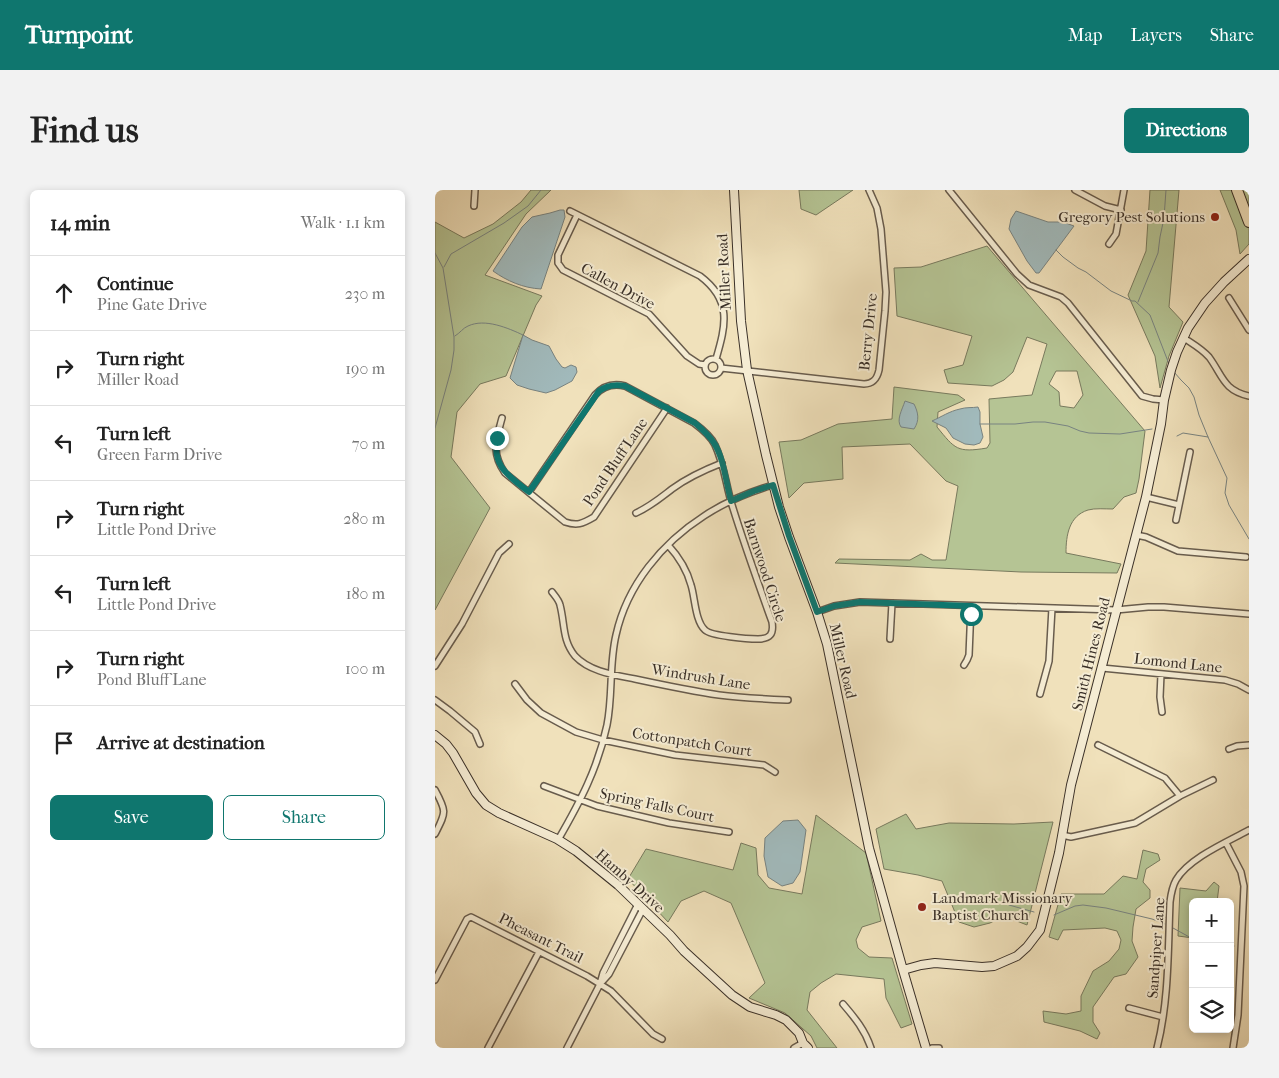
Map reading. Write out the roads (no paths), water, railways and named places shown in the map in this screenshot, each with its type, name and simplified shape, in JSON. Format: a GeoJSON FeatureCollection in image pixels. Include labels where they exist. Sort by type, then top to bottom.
{"type":"FeatureCollection","features":[{"type":"Feature","properties":{"kind":"highway"},"geometry":{"type":"LineString","coordinates":[[1237,190],[1249,222]]}},
{"type":"Feature","properties":{"kind":"street"},"geometry":{"type":"LineString","coordinates":[[475,190],[475,206]]}},
{"type":"Feature","properties":{"kind":"street","name":"Miller Road"},"geometry":{"type":"LineString","coordinates":[[734,190],[741,321],[747,370],[773,485],[789,536],[817,612],[831,659],[869,848],[926,1048]]}},
{"type":"Feature","properties":{"kind":"street","name":"Berry Drive"},"geometry":{"type":"LineString","coordinates":[[747,370],[863,384],[871,383],[877,377],[884,329],[885,292],[881,229],[877,208],[869,190]]}},
{"type":"Feature","properties":{"kind":"street"},"geometry":{"type":"LineString","coordinates":[[949,190],[1017,274],[1029,285],[1061,297],[1069,303],[1142,396],[1164,400]]}},
{"type":"Feature","properties":{"kind":"street"},"geometry":{"type":"LineString","coordinates":[[1075,190],[1105,206],[1121,210]]}},
{"type":"Feature","properties":{"kind":"street"},"geometry":{"type":"LineString","coordinates":[[1109,244],[1116,234],[1124,190]]}},
{"type":"Feature","properties":{"kind":"street"},"geometry":{"type":"LineString","coordinates":[[570,211],[699,276],[710,285],[719,298],[724,316],[724,332],[716,359]]}},
{"type":"Feature","properties":{"kind":"street","name":"Callen Drive"},"geometry":{"type":"LineString","coordinates":[[577,215],[559,251],[558,263],[563,270],[567,274],[649,314],[687,356],[699,364],[705,365]]}},
{"type":"Feature","properties":{"kind":"street","name":"Smith Hines Road"},"geometry":{"type":"LineString","coordinates":[[903,970],[921,965],[935,964],[994,966],[1011,960],[1018,955],[1040,930],[1059,854],[1071,785],[1146,497],[1171,370],[1188,328],[1205,303],[1249,259]]}},
{"type":"Feature","properties":{"kind":"street"},"geometry":{"type":"LineString","coordinates":[[1229,298],[1249,330]]}},
{"type":"Feature","properties":{"kind":"street"},"geometry":{"type":"LineString","coordinates":[[1184,338],[1200,348],[1209,357],[1223,382],[1231,389],[1249,396]]}},
{"type":"Feature","properties":{"kind":"street"},"geometry":{"type":"LineString","coordinates":[[716,359],[720,363],[721,368]]}},
{"type":"Feature","properties":{"kind":"street"},"geometry":{"type":"LineString","coordinates":[[716,359],[708,360],[705,365],[706,370],[711,374],[718,372],[721,368]]}},
{"type":"Feature","properties":{"kind":"street"},"geometry":{"type":"LineString","coordinates":[[721,368],[747,370]]}},
{"type":"Feature","properties":{"kind":"street"},"geometry":{"type":"LineString","coordinates":[[529,492],[595,395],[603,387],[619,385],[625,386],[695,423],[703,430],[714,442],[719,453],[731,501]]}},
{"type":"Feature","properties":{"kind":"street","name":"Pond Bluff Lane"},"geometry":{"type":"LineString","coordinates":[[502,418],[495,446],[497,460],[505,473],[565,522],[574,525],[584,523],[594,517],[667,408]]}},
{"type":"Feature","properties":{"kind":"street"},"geometry":{"type":"LineString","coordinates":[[1175,520],[1190,452]]}},
{"type":"Feature","properties":{"kind":"street"},"geometry":{"type":"LineString","coordinates":[[636,513],[649,507],[673,488],[691,477],[721,463]]}},
{"type":"Feature","properties":{"kind":"street"},"geometry":{"type":"LineString","coordinates":[[558,840],[593,774],[603,740],[610,708],[611,674],[616,635],[629,596],[644,572],[668,545],[687,528],[705,515],[731,501],[773,485]]}},
{"type":"Feature","properties":{"kind":"street"},"geometry":{"type":"LineString","coordinates":[[1146,497],[1179,505]]}},
{"type":"Feature","properties":{"kind":"street","name":"Barnwood Circle"},"geometry":{"type":"LineString","coordinates":[[668,545],[685,568],[692,588],[697,616],[705,631],[718,635],[756,639],[768,637],[773,629],[772,622],[731,501]]}},
{"type":"Feature","properties":{"kind":"street"},"geometry":{"type":"LineString","coordinates":[[1136,535],[1146,537],[1178,551],[1246,557]]}},
{"type":"Feature","properties":{"kind":"street"},"geometry":{"type":"LineString","coordinates":[[435,666],[462,624],[499,553],[509,544]]}},
{"type":"Feature","properties":{"kind":"street","name":"Windrush Lane"},"geometry":{"type":"LineString","coordinates":[[552,592],[560,605],[566,640],[581,661],[589,666],[611,674],[719,695],[788,700]]}},
{"type":"Feature","properties":{"kind":"street"},"geometry":{"type":"LineString","coordinates":[[817,612],[851,603],[892,603],[1116,610],[1164,607],[1249,614]]}},
{"type":"Feature","properties":{"kind":"street"},"geometry":{"type":"LineString","coordinates":[[890,639],[892,603]]}},
{"type":"Feature","properties":{"kind":"street"},"geometry":{"type":"LineString","coordinates":[[963,665],[969,655],[971,606]]}},
{"type":"Feature","properties":{"kind":"street"},"geometry":{"type":"LineString","coordinates":[[1040,694],[1050,654],[1052,608]]}},
{"type":"Feature","properties":{"kind":"street","name":"Lomond Lane"},"geometry":{"type":"LineString","coordinates":[[1102,668],[1233,682],[1249,690]]}},
{"type":"Feature","properties":{"kind":"street"},"geometry":{"type":"LineString","coordinates":[[1161,674],[1159,697],[1162,712]]}},
{"type":"Feature","properties":{"kind":"street","name":"Cottonpatch Court"},"geometry":{"type":"LineString","coordinates":[[515,684],[527,700],[541,713],[576,732],[603,740],[675,755],[764,765],[775,772]]}},
{"type":"Feature","properties":{"kind":"street"},"geometry":{"type":"LineString","coordinates":[[435,700],[475,732],[480,744]]}},
{"type":"Feature","properties":{"kind":"street","name":"Hamby Drive"},"geometry":{"type":"LineString","coordinates":[[435,735],[453,753],[476,793],[486,805],[499,814],[546,833],[575,851],[618,884],[684,951],[732,996],[749,1007],[786,1020],[799,1033],[806,1045]]}},
{"type":"Feature","properties":{"kind":"street"},"geometry":{"type":"LineString","coordinates":[[1098,745],[1165,778],[1180,796]]}},
{"type":"Feature","properties":{"kind":"street"},"geometry":{"type":"LineString","coordinates":[[1229,749],[1249,745]]}},
{"type":"Feature","properties":{"kind":"street"},"geometry":{"type":"LineString","coordinates":[[1062,835],[1071,837],[1135,823],[1180,796],[1213,780]]}},
{"type":"Feature","properties":{"kind":"street","name":"Spring Falls Court"},"geometry":{"type":"LineString","coordinates":[[544,786],[597,806],[669,823],[729,832]]}},
{"type":"Feature","properties":{"kind":"street"},"geometry":{"type":"LineString","coordinates":[[435,790],[442,803],[444,814],[435,834]]}},
{"type":"Feature","properties":{"kind":"street","name":"Sandpiper Lane"},"geometry":{"type":"LineString","coordinates":[[1157,1048],[1163,1017],[1170,902],[1173,886],[1180,874],[1191,863],[1249,830]]}},
{"type":"Feature","properties":{"kind":"street"},"geometry":{"type":"LineString","coordinates":[[1226,843],[1241,872],[1244,886],[1238,1014],[1233,1048]]}},
{"type":"Feature","properties":{"kind":"street"},"geometry":{"type":"LineString","coordinates":[[567,1048],[603,973],[641,907]]}},
{"type":"Feature","properties":{"kind":"street","name":"Pheasant Trail"},"geometry":{"type":"LineString","coordinates":[[435,980],[467,919],[478,920],[587,976],[611,991],[653,1034],[662,1038]]}},
{"type":"Feature","properties":{"kind":"street"},"geometry":{"type":"LineString","coordinates":[[488,1048],[539,952]]}},
{"type":"Feature","properties":{"kind":"street"},"geometry":{"type":"LineString","coordinates":[[843,1004],[857,1020],[871,1048]]}},
{"type":"Feature","properties":{"kind":"street"},"geometry":{"type":"LineString","coordinates":[[1129,1008],[1163,1017]]}},
{"type":"Feature","properties":{"kind":"street"},"geometry":{"type":"LineString","coordinates":[[794,1048],[806,1045]]}},
{"type":"Feature","properties":{"kind":"street"},"geometry":{"type":"LineString","coordinates":[[932,1048],[939,1048]]}},
{"type":"Feature","properties":{"kind":"water"},"geometry":{"type":"Polygon","coordinates":[[[564,210],[565,217],[541,289],[515,283],[493,271],[522,227],[532,217],[564,210]]]}},
{"type":"Feature","properties":{"kind":"water"},"geometry":{"type":"Polygon","coordinates":[[[1016,211],[1048,222],[1063,222],[1074,226],[1039,273],[1036,273],[1027,261],[1009,229],[1011,219],[1016,211]]]}},
{"type":"Feature","properties":{"kind":"water"},"geometry":{"type":"Polygon","coordinates":[[[523,335],[549,346],[562,367],[565,368],[571,365],[576,367],[577,372],[572,381],[546,393],[517,385],[510,378],[523,335]]]}},
{"type":"Feature","properties":{"kind":"water"},"geometry":{"type":"Polygon","coordinates":[[[905,401],[914,404],[917,410],[918,419],[914,429],[901,427],[899,421],[905,401]]]}},
{"type":"Feature","properties":{"kind":"water"},"geometry":{"type":"Polygon","coordinates":[[[978,407],[983,437],[980,443],[974,445],[965,444],[953,438],[946,428],[932,421],[956,410],[978,407]]]}},
{"type":"Feature","properties":{"kind":"water"},"geometry":{"type":"Polygon","coordinates":[[[798,820],[806,830],[800,872],[793,883],[782,886],[768,877],[764,856],[765,838],[783,821],[798,820]]]}},
{"type":"Feature","properties":{"kind":"waterway"},"geometry":{"type":"LineString","coordinates":[[444,267],[451,254],[504,223],[528,206],[541,190]]}},
{"type":"Feature","properties":{"kind":"waterway"},"geometry":{"type":"LineString","coordinates":[[1138,302],[1158,253],[1164,218],[1166,190]]}},
{"type":"Feature","properties":{"kind":"waterway"},"geometry":{"type":"LineString","coordinates":[[1056,250],[1111,291],[1135,301],[1150,315],[1169,364]]}},
{"type":"Feature","properties":{"kind":"waterway"},"geometry":{"type":"LineString","coordinates":[[435,253],[443,268],[454,337],[451,370],[435,428]]}},
{"type":"Feature","properties":{"kind":"waterway"},"geometry":{"type":"LineString","coordinates":[[455,336],[468,326],[482,323],[503,327],[523,335]]}},
{"type":"Feature","properties":{"kind":"waterway"},"geometry":{"type":"LineString","coordinates":[[1174,372],[1189,388],[1194,397],[1199,415],[1227,478],[1225,493],[1229,505],[1249,539]]}},
{"type":"Feature","properties":{"kind":"waterway"},"geometry":{"type":"LineString","coordinates":[[980,424],[1045,422],[1068,426],[1089,433],[1120,434],[1152,429]]}},
{"type":"Feature","properties":{"kind":"waterway"},"geometry":{"type":"LineString","coordinates":[[1177,436],[1183,433],[1208,437]]}},
{"type":"Feature","properties":{"kind":"waterway"},"geometry":{"type":"LineString","coordinates":[[1009,905],[1034,912]]}},
{"type":"Feature","properties":{"kind":"waterway"},"geometry":{"type":"LineString","coordinates":[[1054,915],[1075,906],[1083,905],[1106,908],[1165,924]]}},
{"type":"Feature","properties":{"kind":"waterway"},"geometry":{"type":"LineString","coordinates":[[1173,928],[1189,937]]}},
{"type":"Feature","properties":{"kind":"place","name":"Gregory Pest Solutions"},"geometry":{"type":"Point","coordinates":[1215,217]}},
{"type":"Feature","properties":{"kind":"place","name":"Landmark Missionary Baptist Church"},"geometry":{"type":"Point","coordinates":[922,907]}}]}
